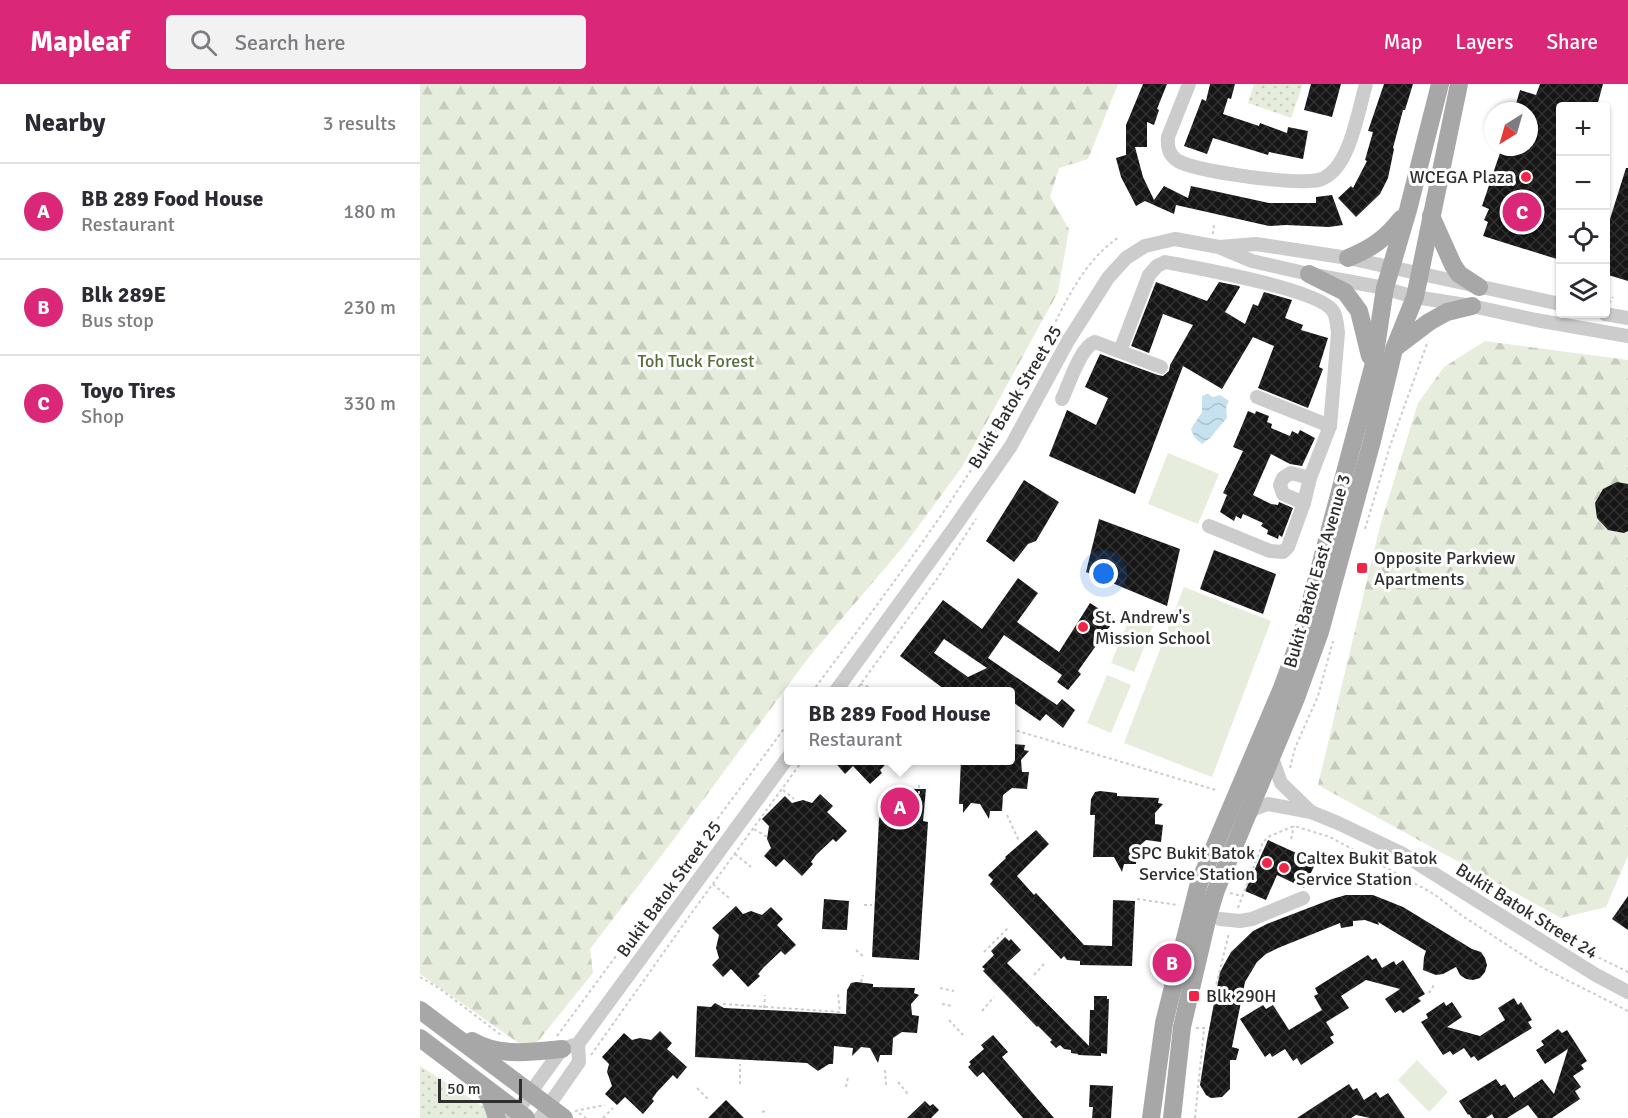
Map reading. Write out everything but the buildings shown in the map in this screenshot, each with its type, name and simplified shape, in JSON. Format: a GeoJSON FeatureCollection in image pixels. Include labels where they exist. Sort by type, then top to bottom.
{"type":"FeatureCollection","features":[{"type":"Feature","properties":{"kind":"main road","name":"Bukit Batok East Avenue 3"},"geometry":{"type":"LineString","coordinates":[[1152,1118],[1164,1023],[1199,882],[1274,708],[1304,627],[1322,553],[1354,444],[1372,367],[1384,288],[1408,210],[1440,84]]}},
{"type":"Feature","properties":{"kind":"main road","name":"Bukit Batok East Avenue 3"},"geometry":{"type":"LineString","coordinates":[[1172,1118],[1182,1027],[1208,916],[1216,890],[1320,632],[1372,441],[1394,349],[1415,297],[1459,84]]}},
{"type":"Feature","properties":{"kind":"main road"},"geometry":{"type":"LineString","coordinates":[[1348,258],[1368,250],[1388,235],[1408,210]]}},
{"type":"Feature","properties":{"kind":"main road"},"geometry":{"type":"LineString","coordinates":[[1431,216],[1448,257],[1459,274],[1479,287]]}},
{"type":"Feature","properties":{"kind":"main road"},"geometry":{"type":"LineString","coordinates":[[1309,274],[1344,292],[1361,314],[1372,367]]}},
{"type":"Feature","properties":{"kind":"main road"},"geometry":{"type":"LineString","coordinates":[[1394,349],[1447,312],[1472,306]]}},
{"type":"Feature","properties":{"kind":"main road"},"geometry":{"type":"LineString","coordinates":[[420,1010],[530,1092],[544,1112],[570,1115]]}},
{"type":"Feature","properties":{"kind":"main road"},"geometry":{"type":"LineString","coordinates":[[451,1034],[457,1032],[487,1049],[526,1052],[565,1043]]}},
{"type":"Feature","properties":{"kind":"main road"},"geometry":{"type":"LineString","coordinates":[[420,1038],[518,1116]]}},
{"type":"Feature","properties":{"kind":"main road"},"geometry":{"type":"LineString","coordinates":[[480,1084],[492,1103],[497,1118]]}},
{"type":"Feature","properties":{"kind":"street"},"geometry":{"type":"LineString","coordinates":[[1189,84],[1168,137],[1167,147],[1173,156],[1191,165],[1243,175],[1290,182],[1310,182],[1331,174],[1342,160],[1366,84]]}},
{"type":"Feature","properties":{"kind":"street","name":"Bukit Batok Street 25"},"geometry":{"type":"LineString","coordinates":[[839,687],[1011,446],[1068,341],[1108,278],[1126,258],[1145,246],[1175,239],[1219,247],[1252,261],[1309,274],[1384,288],[1415,297],[1628,336]]}},
{"type":"Feature","properties":{"kind":"street"},"geometry":{"type":"LineString","coordinates":[[1247,279],[1256,244]]}},
{"type":"Feature","properties":{"kind":"street","name":"Bukit Batok Street 25"},"geometry":{"type":"LineString","coordinates":[[1219,247],[1256,244],[1348,258],[1556,303]]}},
{"type":"Feature","properties":{"kind":"street"},"geometry":{"type":"LineString","coordinates":[[1120,351],[1149,274],[1165,262],[1247,279],[1305,295],[1326,304],[1333,311],[1338,333],[1330,426],[1310,478],[1304,503],[1288,547],[1283,552],[1270,551],[1209,526]]}},
{"type":"Feature","properties":{"kind":"street"},"geometry":{"type":"LineString","coordinates":[[1610,309],[1628,318]]}},
{"type":"Feature","properties":{"kind":"street"},"geometry":{"type":"LineString","coordinates":[[1062,399],[1081,356],[1090,344],[1095,342],[1161,367]]}},
{"type":"Feature","properties":{"kind":"street"},"geometry":{"type":"LineString","coordinates":[[1257,397],[1330,426]]}},
{"type":"Feature","properties":{"kind":"street"},"geometry":{"type":"LineString","coordinates":[[1304,503],[1282,494],[1280,484],[1283,478],[1291,473],[1310,478]]}},
{"type":"Feature","properties":{"kind":"street","name":"Bukit Batok Street 24"},"geometry":{"type":"LineString","coordinates":[[1271,755],[1281,783],[1311,812]]}},
{"type":"Feature","properties":{"kind":"street","name":"Bukit Batok Street 25"},"geometry":{"type":"LineString","coordinates":[[518,1116],[530,1092],[565,1043],[784,762]]}},
{"type":"Feature","properties":{"kind":"street","name":"Bukit Batok Street 24"},"geometry":{"type":"LineString","coordinates":[[1246,817],[1254,809],[1264,804],[1311,812],[1401,854],[1596,975],[1628,992]]}},
{"type":"Feature","properties":{"kind":"street"},"geometry":{"type":"LineString","coordinates":[[1226,922],[1252,920],[1303,898]]}},
{"type":"Feature","properties":{"kind":"street","name":"Bukit Batok Street 25"},"geometry":{"type":"LineString","coordinates":[[544,1112],[579,1062],[565,1043]]}},
{"type":"Feature","properties":{"kind":"path"},"geometry":{"type":"LineString","coordinates":[[816,687],[971,470],[1033,365],[1075,286],[1096,256],[1119,237]]}},
{"type":"Feature","properties":{"kind":"path"},"geometry":{"type":"LineString","coordinates":[[1365,529],[1390,446],[1429,339]]}},
{"type":"Feature","properties":{"kind":"path"},"geometry":{"type":"LineString","coordinates":[[858,687],[939,576],[978,517]]}},
{"type":"Feature","properties":{"kind":"path"},"geometry":{"type":"LineString","coordinates":[[1290,771],[1289,764],[1318,696],[1335,634]]}},
{"type":"Feature","properties":{"kind":"path"},"geometry":{"type":"LineString","coordinates":[[860,684],[869,687]]}},
{"type":"Feature","properties":{"kind":"path"},"geometry":{"type":"LineString","coordinates":[[565,1043],[784,729]]}},
{"type":"Feature","properties":{"kind":"path"},"geometry":{"type":"LineString","coordinates":[[1015,730],[1216,790]]}},
{"type":"Feature","properties":{"kind":"path"},"geometry":{"type":"LineString","coordinates":[[591,1055],[800,765]]}},
{"type":"Feature","properties":{"kind":"path"},"geometry":{"type":"LineString","coordinates":[[918,794],[919,785]]}},
{"type":"Feature","properties":{"kind":"path"},"geometry":{"type":"LineString","coordinates":[[783,790],[794,799]]}},
{"type":"Feature","properties":{"kind":"path"},"geometry":{"type":"LineString","coordinates":[[1006,815],[1019,841]]}},
{"type":"Feature","properties":{"kind":"path"},"geometry":{"type":"LineString","coordinates":[[1291,839],[1294,826]]}},
{"type":"Feature","properties":{"kind":"path"},"geometry":{"type":"LineString","coordinates":[[1235,917],[1263,842],[1270,836],[1294,826],[1330,837],[1434,894],[1461,915],[1541,967],[1628,1011]]}},
{"type":"Feature","properties":{"kind":"path"},"geometry":{"type":"LineString","coordinates":[[754,829],[767,837]]}},
{"type":"Feature","properties":{"kind":"path"},"geometry":{"type":"LineString","coordinates":[[735,854],[752,867]]}},
{"type":"Feature","properties":{"kind":"path"},"geometry":{"type":"LineString","coordinates":[[712,884],[729,898]]}},
{"type":"Feature","properties":{"kind":"path"},"geometry":{"type":"LineString","coordinates":[[1137,899],[1181,905]]}},
{"type":"Feature","properties":{"kind":"path"},"geometry":{"type":"LineString","coordinates":[[864,905],[872,905]]}},
{"type":"Feature","properties":{"kind":"path"},"geometry":{"type":"LineString","coordinates":[[1212,1002],[1226,922]]}},
{"type":"Feature","properties":{"kind":"path"},"geometry":{"type":"LineString","coordinates":[[984,951],[1008,928]]}},
{"type":"Feature","properties":{"kind":"path"},"geometry":{"type":"LineString","coordinates":[[856,950],[864,957]]}},
{"type":"Feature","properties":{"kind":"path"},"geometry":{"type":"LineString","coordinates":[[1034,975],[1044,964]]}},
{"type":"Feature","properties":{"kind":"path"},"geometry":{"type":"LineString","coordinates":[[861,982],[864,975]]}},
{"type":"Feature","properties":{"kind":"path"},"geometry":{"type":"LineString","coordinates":[[420,977],[439,988],[509,1041]]}},
{"type":"Feature","properties":{"kind":"path"},"geometry":{"type":"LineString","coordinates":[[1429,993],[1434,985]]}},
{"type":"Feature","properties":{"kind":"path"},"geometry":{"type":"LineString","coordinates":[[940,988],[954,991]]}},
{"type":"Feature","properties":{"kind":"path"},"geometry":{"type":"LineString","coordinates":[[723,1004],[840,1012],[838,993]]}},
{"type":"Feature","properties":{"kind":"path"},"geometry":{"type":"LineString","coordinates":[[764,1008],[765,995]]}},
{"type":"Feature","properties":{"kind":"path"},"geometry":{"type":"LineString","coordinates":[[982,1011],[994,997]]}},
{"type":"Feature","properties":{"kind":"path"},"geometry":{"type":"LineString","coordinates":[[942,1004],[952,1006]]}},
{"type":"Feature","properties":{"kind":"path"},"geometry":{"type":"LineString","coordinates":[[949,1020],[963,1035]]}},
{"type":"Feature","properties":{"kind":"path"},"geometry":{"type":"LineString","coordinates":[[1195,1118],[1204,1029]]}},
{"type":"Feature","properties":{"kind":"path"},"geometry":{"type":"LineString","coordinates":[[740,1064],[740,1084]]}},
{"type":"Feature","properties":{"kind":"path"},"geometry":{"type":"LineString","coordinates":[[885,1070],[886,1085]]}},
{"type":"Feature","properties":{"kind":"path"},"geometry":{"type":"LineString","coordinates":[[846,1087],[848,1077]]}},
{"type":"Feature","properties":{"kind":"path"},"geometry":{"type":"LineString","coordinates":[[898,1082],[908,1094]]}},
{"type":"Feature","properties":{"kind":"path"},"geometry":{"type":"LineString","coordinates":[[697,1088],[708,1099]]}},
{"type":"Feature","properties":{"kind":"path"},"geometry":{"type":"LineString","coordinates":[[570,1115],[605,1105]]}},
{"type":"Feature","properties":{"kind":"path"},"geometry":{"type":"LineString","coordinates":[[603,1118],[613,1108]]}},
{"type":"Feature","properties":{"kind":"path"},"geometry":{"type":"LineString","coordinates":[[762,1112],[768,1110]]}},
{"type":"Feature","properties":{"kind":"green space","name":"Toh Tuck Forest"},"geometry":{"type":"Polygon","coordinates":[[[420,84],[1118,84],[1088,159],[1059,168],[1050,197],[1069,229],[1058,292],[962,467],[903,547],[809,657],[787,687],[784,687],[784,691],[590,949],[593,973],[530,1051],[420,974],[420,84]]]}},
{"type":"Feature","properties":{"kind":"green space"},"geometry":{"type":"Polygon","coordinates":[[[1254,84],[1303,84],[1291,118],[1248,103],[1254,84]]]}},
{"type":"Feature","properties":{"kind":"green space"},"geometry":{"type":"Polygon","coordinates":[[[1485,341],[1628,360],[1628,856],[1606,907],[1561,918],[1318,785],[1380,526],[1418,403],[1444,367],[1485,341]]]}},
{"type":"Feature","properties":{"kind":"green space"},"geometry":{"type":"Polygon","coordinates":[[[1168,453],[1219,474],[1198,524],[1148,504],[1168,453]]]}},
{"type":"Feature","properties":{"kind":"green space"},"geometry":{"type":"Polygon","coordinates":[[[1184,587],[1271,621],[1212,777],[1124,743],[1184,587]]]}},
{"type":"Feature","properties":{"kind":"green space"},"geometry":{"type":"Polygon","coordinates":[[[1131,615],[1154,624],[1134,672],[1111,663],[1131,615]]]}},
{"type":"Feature","properties":{"kind":"green space"},"geometry":{"type":"Polygon","coordinates":[[[1107,675],[1131,685],[1111,733],[1087,723],[1107,675]]]}},
{"type":"Feature","properties":{"kind":"green space"},"geometry":{"type":"Polygon","coordinates":[[[1417,1060],[1448,1092],[1429,1112],[1398,1080],[1417,1060]]]}},
{"type":"Feature","properties":{"kind":"green space"},"geometry":{"type":"Polygon","coordinates":[[[420,1066],[492,1112],[496,1118],[420,1118],[420,1066]]]}},
{"type":"Feature","properties":{"kind":"water"},"geometry":{"type":"Polygon","coordinates":[[[1208,394],[1213,397],[1220,395],[1229,401],[1226,407],[1227,418],[1202,444],[1194,437],[1191,429],[1202,412],[1202,396],[1208,394]]]}},
{"type":"Feature","properties":{"kind":"place","name":"WCEGA Plaza"},"geometry":{"type":"Point","coordinates":[1526,177]}},
{"type":"Feature","properties":{"kind":"place","name":"Toyo Tires"},"geometry":{"type":"Point","coordinates":[1522,212]}},
{"type":"Feature","properties":{"kind":"place","name":"Opposite Parkview Apartments"},"geometry":{"type":"Point","coordinates":[1362,568]}},
{"type":"Feature","properties":{"kind":"place","name":"St. Andrew's Mission School"},"geometry":{"type":"Point","coordinates":[1083,627]}},
{"type":"Feature","properties":{"kind":"place","name":"BB 289 Food House"},"geometry":{"type":"Point","coordinates":[900,807]}},
{"type":"Feature","properties":{"kind":"place","name":"SPC Bukit Batok Service Station"},"geometry":{"type":"Point","coordinates":[1267,863]}},
{"type":"Feature","properties":{"kind":"place","name":"Caltex Bukit Batok Service Station"},"geometry":{"type":"Point","coordinates":[1284,868]}},
{"type":"Feature","properties":{"kind":"place","name":"Blk 289E"},"geometry":{"type":"Point","coordinates":[1172,963]}},
{"type":"Feature","properties":{"kind":"place","name":"Blk 290H"},"geometry":{"type":"Point","coordinates":[1194,996]}}]}
